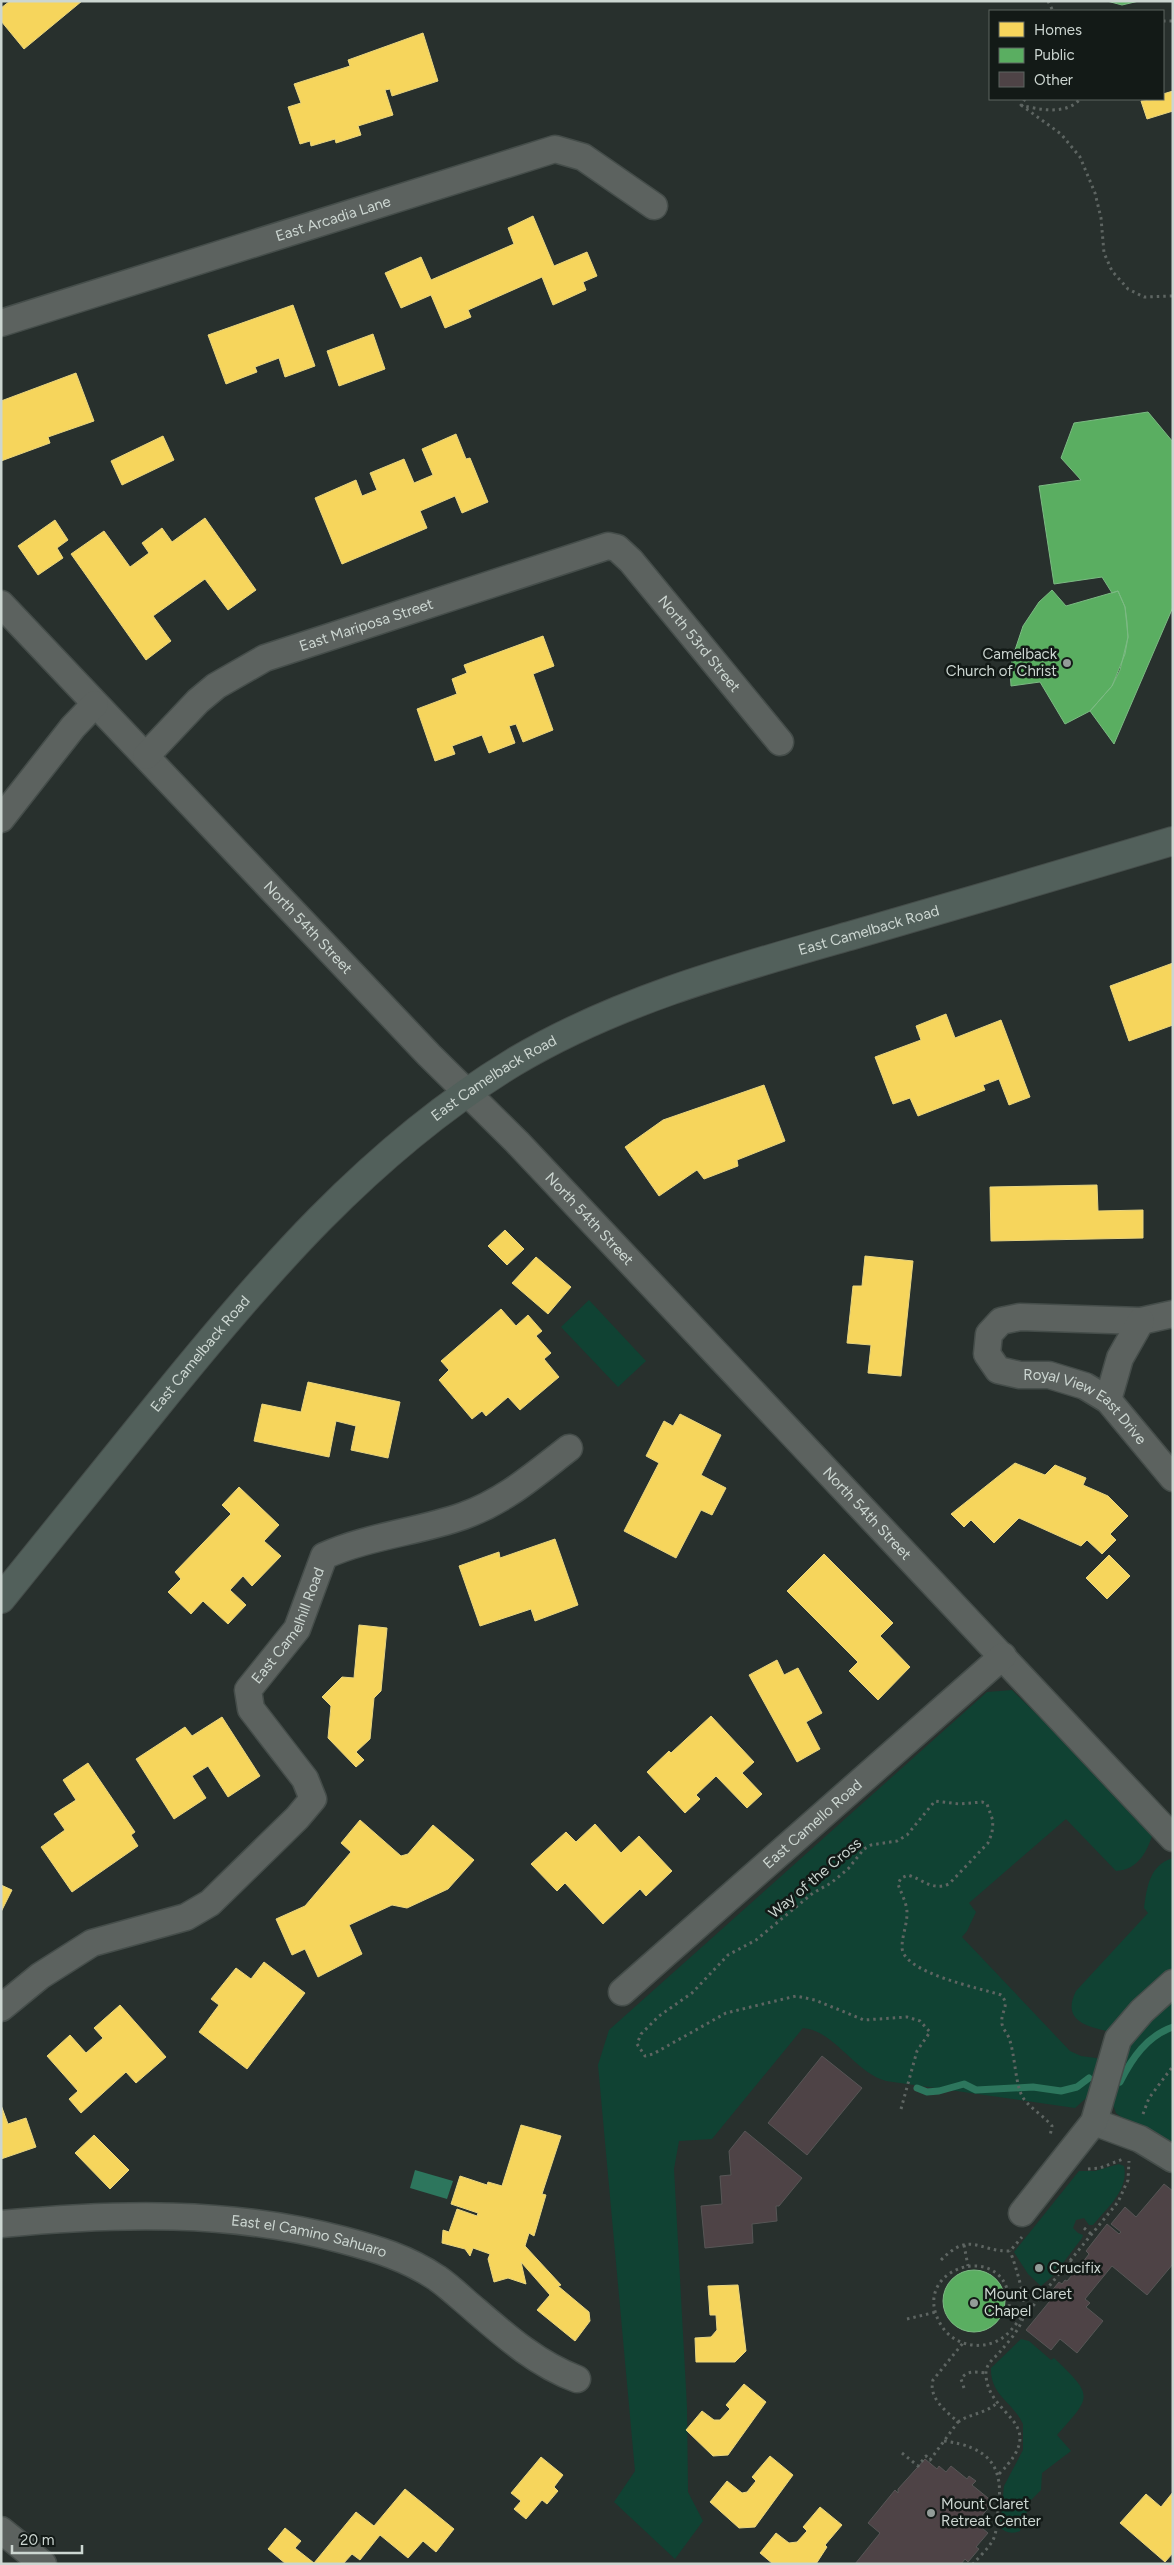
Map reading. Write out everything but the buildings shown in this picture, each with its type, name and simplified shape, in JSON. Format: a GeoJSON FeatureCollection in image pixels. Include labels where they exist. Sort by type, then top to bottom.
{"type":"FeatureCollection","features":[{"type":"Feature","properties":{"kind":"main road","name":"East Camelback Road"},"geometry":{"type":"LineString","coordinates":[[1,1600],[252,1290],[359,1181],[398,1147],[467,1093],[552,1041],[662,993],[800,950],[1173,841]]}},
{"type":"Feature","properties":{"kind":"street","name":"East Arcadia Lane"},"geometry":{"type":"LineString","coordinates":[[1,323],[555,149],[583,156],[654,206]]}},
{"type":"Feature","properties":{"kind":"street","name":"East Mariposa Street"},"geometry":{"type":"LineString","coordinates":[[146,756],[216,686],[265,658],[608,546],[617,548]]}},
{"type":"Feature","properties":{"kind":"street","name":"North 53rd Street"},"geometry":{"type":"LineString","coordinates":[[617,548],[631,560],[780,742]]}},
{"type":"Feature","properties":{"kind":"street","name":"North 54th Street"},"geometry":{"type":"LineString","coordinates":[[1,604],[467,1093],[517,1142],[1173,1838]]}},
{"type":"Feature","properties":{"kind":"street"},"geometry":{"type":"LineString","coordinates":[[1,819],[73,727],[96,704]]}},
{"type":"Feature","properties":{"kind":"street"},"geometry":{"type":"LineString","coordinates":[[1108,1400],[1120,1358],[1142,1321],[1173,1314]]}},
{"type":"Feature","properties":{"kind":"street","name":"Royal View East Drive"},"geometry":{"type":"LineString","coordinates":[[1142,1321],[1020,1318],[1001,1321],[989,1334],[987,1354],[998,1370],[1020,1375],[1049,1375],[1085,1386],[1108,1400],[1173,1478]]}},
{"type":"Feature","properties":{"kind":"street","name":"East Camelhill Road"},"geometry":{"type":"LineString","coordinates":[[1,2008],[40,1976],[92,1943],[186,1917],[210,1903],[297,1818],[313,1799],[305,1779],[252,1709],[248,1690],[297,1630],[324,1556],[344,1547],[463,1516],[508,1495],[569,1448]]}},
{"type":"Feature","properties":{"kind":"street","name":"East Camello Road"},"geometry":{"type":"LineString","coordinates":[[622,1992],[1003,1656]]}},
{"type":"Feature","properties":{"kind":"street"},"geometry":{"type":"LineString","coordinates":[[1024,2223],[1094,2122],[1118,2039],[1142,2010],[1173,1983]]}},
{"type":"Feature","properties":{"kind":"street"},"geometry":{"type":"LineString","coordinates":[[1094,2122],[1140,2139],[1173,2159]]}},
{"type":"Feature","properties":{"kind":"street","name":"East el Camino Sahuaro"},"geometry":{"type":"LineString","coordinates":[[1,2224],[164,2216],[237,2219],[308,2230],[391,2253],[438,2278],[520,2348],[553,2370],[577,2379]]}},
{"type":"Feature","properties":{"kind":"street"},"geometry":{"type":"LineString","coordinates":[[1,2530],[43,2564]]}},
{"type":"Feature","properties":{"kind":"path"},"geometry":{"type":"LineString","coordinates":[[1021,105],[1024,100]]}},
{"type":"Feature","properties":{"kind":"path"},"geometry":{"type":"LineString","coordinates":[[1021,105],[1041,110],[1059,109],[1078,100]]}},
{"type":"Feature","properties":{"kind":"path"},"geometry":{"type":"LineString","coordinates":[[1021,105],[1061,134],[1080,157],[1095,194],[1102,218],[1104,253],[1112,271],[1128,288],[1144,298],[1173,296]]}},
{"type":"Feature","properties":{"kind":"path","name":"Way of the Cross"},"geometry":{"type":"LineString","coordinates":[[901,2109],[917,2050],[930,2032],[920,2021],[907,2017],[864,2020],[815,2000],[796,1996],[726,2014],[653,2054],[646,2056],[637,2044],[641,2034],[659,2016],[692,1993],[728,1955],[756,1940],[813,1893],[831,1883],[848,1869],[864,1848],[897,1841],[907,1835],[935,1801],[959,1804],[976,1801],[987,1804],[993,1821],[992,1833],[988,1843],[950,1884],[941,1888],[932,1887],[908,1875],[901,1878],[898,1884],[907,1912],[902,1947],[903,1955],[907,1961],[943,1977],[1001,1995],[1007,2005],[1002,2023],[1009,2038],[1021,2094],[1029,2106],[1042,2114],[1052,2126],[1048,2143]]}},
{"type":"Feature","properties":{"kind":"path"},"geometry":{"type":"LineString","coordinates":[[1140,2139],[1144,2108],[1173,2066]]}},
{"type":"Feature","properties":{"kind":"path"},"geometry":{"type":"LineString","coordinates":[[1025,2313],[1009,2310],[1008,2289],[996,2274],[982,2266],[968,2266],[953,2270],[946,2275],[936,2294],[936,2312],[946,2333],[963,2343],[984,2346],[1005,2336],[1025,2313],[1070,2260],[1126,2189],[1130,2170],[1128,2158],[1100,2168],[1085,2169]]}},
{"type":"Feature","properties":{"kind":"path"},"geometry":{"type":"LineString","coordinates":[[1010,2251],[1024,2223]]}},
{"type":"Feature","properties":{"kind":"path"},"geometry":{"type":"LineString","coordinates":[[1084,2228],[1091,2234]]}},
{"type":"Feature","properties":{"kind":"path"},"geometry":{"type":"LineString","coordinates":[[941,2260],[951,2250],[964,2245],[977,2244],[1010,2251]]}},
{"type":"Feature","properties":{"kind":"path"},"geometry":{"type":"LineString","coordinates":[[964,2245],[968,2266]]}},
{"type":"Feature","properties":{"kind":"path"},"geometry":{"type":"LineString","coordinates":[[999,2474],[1017,2452],[1020,2436],[1014,2423],[998,2402],[987,2383],[986,2374],[988,2364],[1016,2332],[1025,2313],[1017,2267],[1010,2251]]}},
{"type":"Feature","properties":{"kind":"path"},"geometry":{"type":"LineString","coordinates":[[1070,2260],[1079,2267]]}},
{"type":"Feature","properties":{"kind":"path"},"geometry":{"type":"LineString","coordinates":[[907,2319],[936,2312]]}},
{"type":"Feature","properties":{"kind":"path"},"geometry":{"type":"LineString","coordinates":[[958,2422],[940,2405],[931,2392],[931,2386],[933,2380],[963,2343]]}},
{"type":"Feature","properties":{"kind":"path"},"geometry":{"type":"LineString","coordinates":[[964,2388],[961,2379],[964,2375],[969,2372],[986,2374]]}},
{"type":"Feature","properties":{"kind":"path"},"geometry":{"type":"LineString","coordinates":[[902,2453],[918,2466],[926,2456],[930,2460],[958,2422],[965,2417],[982,2414],[998,2402]]}},
{"type":"Feature","properties":{"kind":"path"},"geometry":{"type":"LineString","coordinates":[[944,2441],[967,2445],[978,2450],[994,2465],[999,2474],[999,2503],[993,2540],[973,2564]]}},
{"type":"Feature","properties":{"kind":"shaded area"},"geometry":{"type":"Polygon","coordinates":[[[589,1300],[646,1361],[618,1387],[561,1327],[589,1300]]]}},
{"type":"Feature","properties":{"kind":"shaded area"},"geometry":{"type":"Polygon","coordinates":[[[1012,1690],[1154,1830],[1149,1845],[1137,1863],[1124,1870],[1116,1871],[1066,1819],[969,1903],[976,1912],[962,1937],[1070,2051],[1081,2056],[1103,2059],[1093,2092],[1075,2108],[886,2081],[864,2069],[825,2036],[803,2028],[712,2139],[679,2141],[674,2169],[687,2407],[688,2492],[703,2521],[675,2559],[614,2502],[635,2471],[598,2065],[609,2030],[987,1692],[1012,1690]]]}},
{"type":"Feature","properties":{"kind":"shaded area"},"geometry":{"type":"Polygon","coordinates":[[[1173,1858],[1173,1971],[1111,2032],[1085,2025],[1074,2016],[1072,2009],[1072,2001],[1076,1991],[1148,1913],[1144,1908],[1151,1878],[1159,1866],[1173,1858]]]}},
{"type":"Feature","properties":{"kind":"shaded area"},"geometry":{"type":"Polygon","coordinates":[[[1173,1995],[1173,2148],[1130,2124],[1116,2113],[1111,2099],[1126,2044],[1173,1995]]]}},
{"type":"Feature","properties":{"kind":"shaded area"},"geometry":{"type":"Polygon","coordinates":[[[1119,2164],[1124,2166],[1125,2175],[1116,2198],[1093,2225],[1089,2225],[1084,2218],[1076,2220],[1073,2228],[1083,2235],[1082,2238],[1054,2275],[1041,2286],[1028,2274],[1014,2252],[1079,2171],[1095,2171],[1119,2164]]]}},
{"type":"Feature","properties":{"kind":"shaded area"},"geometry":{"type":"Polygon","coordinates":[[[415,2170],[453,2181],[447,2199],[410,2188],[415,2170]]]}},
{"type":"Feature","properties":{"kind":"shaded area"},"geometry":{"type":"Polygon","coordinates":[[[1021,2339],[1029,2341],[1051,2360],[1054,2358],[1076,2381],[1082,2389],[1084,2396],[1077,2412],[1057,2435],[1071,2451],[1042,2473],[1041,2490],[1031,2500],[1020,2531],[1011,2533],[1004,2531],[1000,2527],[1004,2486],[1023,2450],[1023,2424],[1019,2416],[994,2385],[991,2368],[1021,2339]]]}},
{"type":"Feature","properties":{"kind":"waterway"},"geometry":{"type":"LineString","coordinates":[[1120,2082],[1141,2049],[1155,2036],[1173,2027]]}},
{"type":"Feature","properties":{"kind":"waterway"},"geometry":{"type":"LineString","coordinates":[[917,2088],[927,2092],[939,2091],[964,2084],[976,2090],[1033,2087],[1061,2091],[1077,2087],[1089,2078]]}},
{"type":"Feature","properties":{"kind":"place","name":"Camelback Church of Christ"},"geometry":{"type":"Point","coordinates":[1067,663]}},
{"type":"Feature","properties":{"kind":"place","name":"Crucifix"},"geometry":{"type":"Point","coordinates":[1039,2268]}},
{"type":"Feature","properties":{"kind":"place","name":"Mount Claret Chapel"},"geometry":{"type":"Point","coordinates":[974,2303]}},
{"type":"Feature","properties":{"kind":"place","name":"Mount Claret Retreat Center"},"geometry":{"type":"Point","coordinates":[931,2513]}}]}
